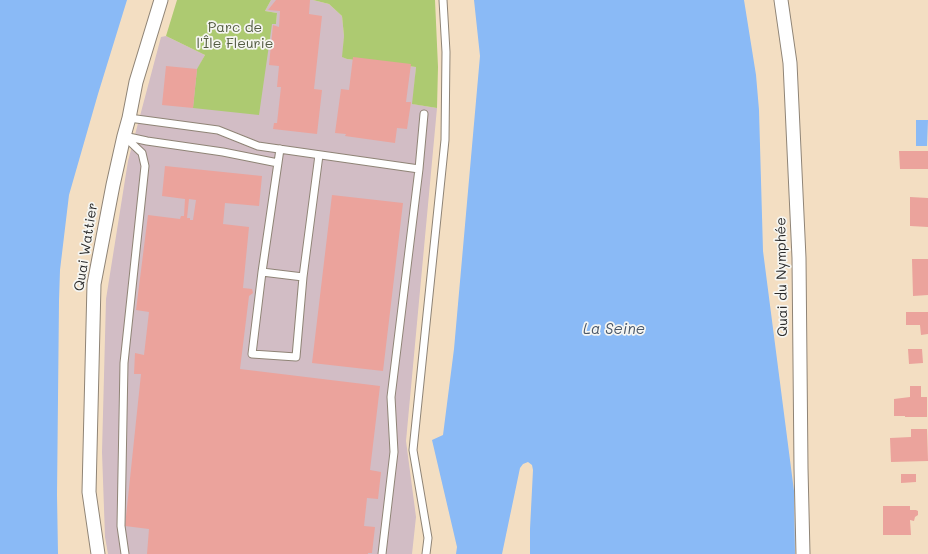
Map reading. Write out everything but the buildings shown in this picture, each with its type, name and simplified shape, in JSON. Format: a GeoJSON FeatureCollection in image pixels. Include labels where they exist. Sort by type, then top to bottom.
{"type":"FeatureCollection","features":[{"type":"Feature","properties":{"kind":"street","name":"Quai Wattier"},"geometry":{"type":"LineString","coordinates":[[98,554],[89,492],[94,284],[113,185],[136,82],[161,0]]}},
{"type":"Feature","properties":{"kind":"street","name":"Quai du Nymphée"},"geometry":{"type":"LineString","coordinates":[[781,0],[790,63],[799,258],[803,554]]}},
{"type":"Feature","properties":{"kind":"lane"},"geometry":{"type":"LineString","coordinates":[[426,554],[428,538],[413,450],[445,140],[446,52],[443,0]]}},
{"type":"Feature","properties":{"kind":"lane"},"geometry":{"type":"LineString","coordinates":[[382,554],[394,452],[391,397],[419,169],[424,114]]}},
{"type":"Feature","properties":{"kind":"lane"},"geometry":{"type":"LineString","coordinates":[[129,118],[218,130],[258,146],[419,169]]}},
{"type":"Feature","properties":{"kind":"lane"},"geometry":{"type":"LineString","coordinates":[[124,136],[147,141],[223,152],[278,163]]}},
{"type":"Feature","properties":{"kind":"lane"},"geometry":{"type":"LineString","coordinates":[[124,136],[142,153],[145,166],[124,363],[121,526],[125,554]]}},
{"type":"Feature","properties":{"kind":"lane"},"geometry":{"type":"LineString","coordinates":[[280,149],[252,354],[296,357],[303,277],[319,155]]}},
{"type":"Feature","properties":{"kind":"lane"},"geometry":{"type":"LineString","coordinates":[[262,272],[303,277]]}},
{"type":"Feature","properties":{"kind":"shaded area"},"geometry":{"type":"Polygon","coordinates":[[[271,0],[313,0],[329,4],[342,16],[344,36],[343,57],[347,59],[416,67],[413,104],[437,108],[406,441],[416,517],[412,554],[108,554],[105,537],[102,452],[106,299],[128,161],[161,37],[166,36],[205,55],[197,70],[272,24],[276,24],[277,13],[265,11],[271,0]]]}},
{"type":"Feature","properties":{"kind":"green space","name":"Parc de l'Île Fleurie"},"geometry":{"type":"Polygon","coordinates":[[[177,0],[271,0],[265,11],[277,13],[276,24],[272,24],[259,115],[193,108],[197,69],[205,55],[166,36],[177,0]]]}},
{"type":"Feature","properties":{"kind":"green space"},"geometry":{"type":"Polygon","coordinates":[[[313,0],[435,0],[438,67],[437,108],[412,104],[416,67],[347,59],[342,57],[344,36],[342,16],[329,4],[313,0]]]}},
{"type":"Feature","properties":{"kind":"water"},"geometry":{"type":"Polygon","coordinates":[[[0,0],[127,0],[69,195],[60,270],[59,301],[57,495],[58,554],[0,554],[0,0]]]}},
{"type":"Feature","properties":{"kind":"water","name":"La Seine"},"geometry":{"type":"Polygon","coordinates":[[[474,0],[744,0],[756,75],[759,110],[763,251],[794,491],[795,554],[530,554],[533,470],[532,465],[528,462],[523,464],[520,468],[502,554],[456,554],[457,547],[432,440],[443,435],[454,349],[480,56],[474,0]]]}},
{"type":"Feature","properties":{"kind":"water"},"geometry":{"type":"Polygon","coordinates":[[[916,120],[928,120],[927,146],[916,146],[916,120]]]}}]}
